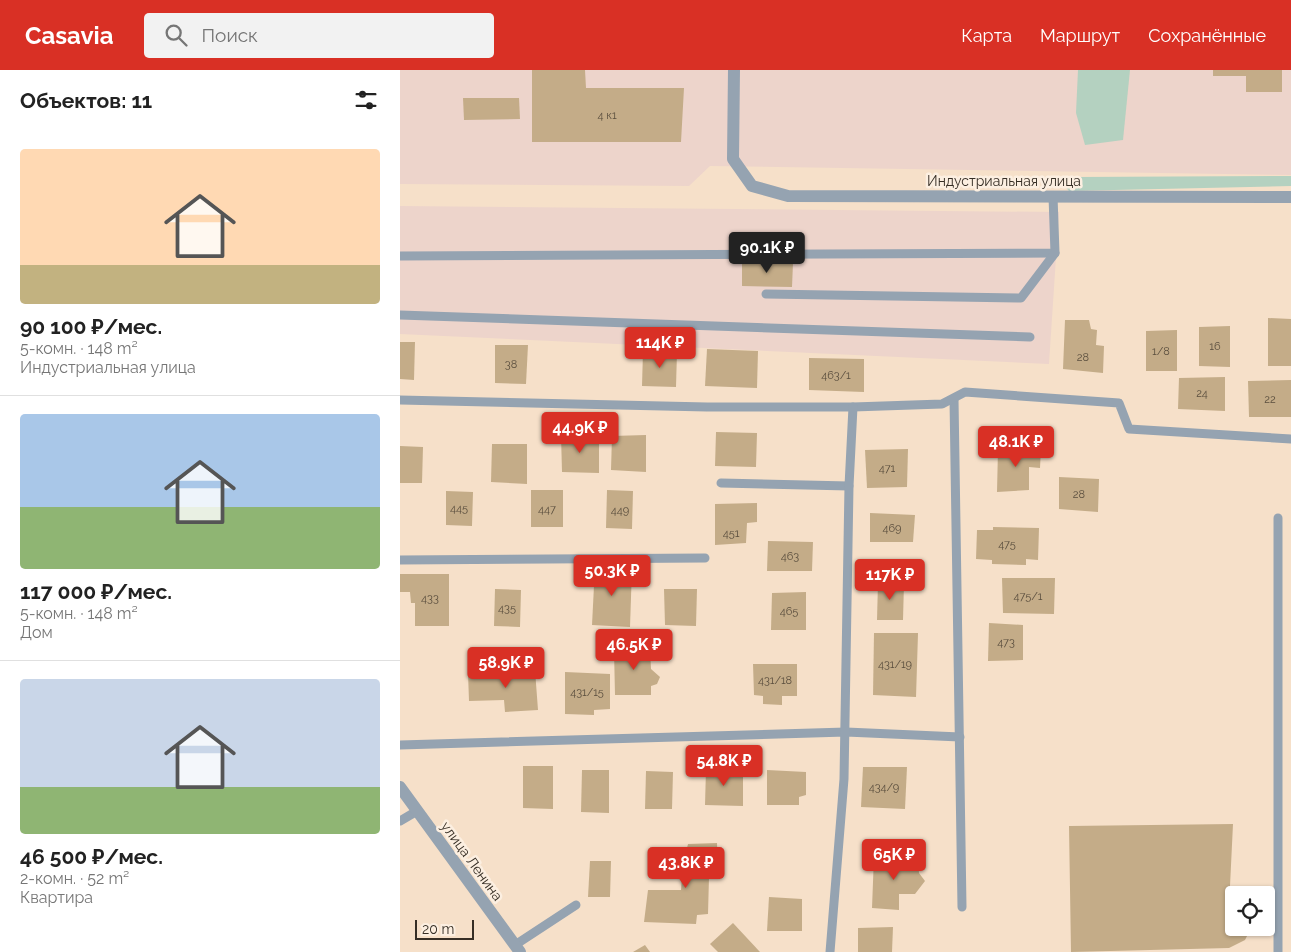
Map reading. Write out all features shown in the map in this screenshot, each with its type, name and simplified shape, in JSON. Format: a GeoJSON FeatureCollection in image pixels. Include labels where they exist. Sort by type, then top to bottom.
{"type":"FeatureCollection","features":[{"type":"Feature","properties":{"kind":"street","name":"Индустриальная улица"},"geometry":{"type":"LineString","coordinates":[[734,70],[733,159],[752,186],[788,196],[1291,197]]}},
{"type":"Feature","properties":{"kind":"street","name":"улица Ленина"},"geometry":{"type":"LineString","coordinates":[[400,787],[517,948]]}},
{"type":"Feature","properties":{"kind":"lane"},"geometry":{"type":"LineString","coordinates":[[766,294],[1021,298],[1055,253],[1054,196]]}},
{"type":"Feature","properties":{"kind":"lane"},"geometry":{"type":"LineString","coordinates":[[400,256],[1055,253]]}},
{"type":"Feature","properties":{"kind":"lane"},"geometry":{"type":"LineString","coordinates":[[400,315],[1030,337]]}},
{"type":"Feature","properties":{"kind":"lane"},"geometry":{"type":"LineString","coordinates":[[400,400],[707,407],[853,407],[942,404],[965,392],[1119,403],[1129,429],[1291,438]]}},
{"type":"Feature","properties":{"kind":"lane"},"geometry":{"type":"LineString","coordinates":[[954,398],[962,907]]}},
{"type":"Feature","properties":{"kind":"lane"},"geometry":{"type":"LineString","coordinates":[[830,952],[846,732],[849,486],[853,407]]}},
{"type":"Feature","properties":{"kind":"lane"},"geometry":{"type":"LineString","coordinates":[[721,483],[849,486]]}},
{"type":"Feature","properties":{"kind":"lane"},"geometry":{"type":"LineString","coordinates":[[1278,518],[1278,952]]}},
{"type":"Feature","properties":{"kind":"lane"},"geometry":{"type":"LineString","coordinates":[[400,560],[705,558]]}},
{"type":"Feature","properties":{"kind":"lane"},"geometry":{"type":"LineString","coordinates":[[400,745],[846,732],[960,737]]}},
{"type":"Feature","properties":{"kind":"lane"},"geometry":{"type":"LineString","coordinates":[[400,822],[417,811]]}},
{"type":"Feature","properties":{"kind":"lane"},"geometry":{"type":"LineString","coordinates":[[517,948],[576,905]]}},
{"type":"Feature","properties":{"kind":"shaded area"},"geometry":{"type":"Polygon","coordinates":[[[400,70],[1291,70],[1291,175],[710,166],[689,186],[400,184],[400,70]]]}},
{"type":"Feature","properties":{"kind":"shaded area"},"geometry":{"type":"Polygon","coordinates":[[[400,206],[1059,212],[1049,364],[400,334],[400,206]]]}},
{"type":"Feature","properties":{"kind":"green space"},"geometry":{"type":"Polygon","coordinates":[[[1078,70],[1130,70],[1123,140],[1085,145],[1076,113],[1078,70]]]}},
{"type":"Feature","properties":{"kind":"green space"},"geometry":{"type":"Polygon","coordinates":[[[1291,176],[1291,186],[1069,191],[1061,182],[1076,177],[1291,176]]]}},
{"type":"Feature","properties":{"kind":"building"},"geometry":{"type":"Polygon","coordinates":[[[532,70],[585,70],[586,88],[684,88],[681,142],[532,142],[532,70]]]}},
{"type":"Feature","properties":{"kind":"building"},"geometry":{"type":"Polygon","coordinates":[[[1213,70],[1282,70],[1282,92],[1246,92],[1246,76],[1213,76],[1213,70]]]}},
{"type":"Feature","properties":{"kind":"building"},"geometry":{"type":"Polygon","coordinates":[[[463,98],[519,98],[520,119],[464,120],[463,98]]]}},
{"type":"Feature","properties":{"kind":"building"},"geometry":{"type":"Polygon","coordinates":[[[742,262],[793,263],[792,287],[742,286],[742,262]]]}},
{"type":"Feature","properties":{"kind":"building"},"geometry":{"type":"Polygon","coordinates":[[[1268,318],[1291,319],[1291,366],[1268,366],[1268,318]]]}},
{"type":"Feature","properties":{"kind":"building"},"geometry":{"type":"Polygon","coordinates":[[[1065,320],[1089,320],[1091,329],[1097,330],[1096,345],[1104,346],[1103,373],[1063,369],[1065,320]]]}},
{"type":"Feature","properties":{"kind":"building"},"geometry":{"type":"Polygon","coordinates":[[[1230,326],[1230,367],[1199,366],[1199,327],[1230,326]]]}},
{"type":"Feature","properties":{"kind":"building"},"geometry":{"type":"Polygon","coordinates":[[[1177,330],[1177,371],[1146,371],[1146,331],[1177,330]]]}},
{"type":"Feature","properties":{"kind":"building"},"geometry":{"type":"Polygon","coordinates":[[[400,342],[415,342],[414,380],[400,379],[400,342]]]}},
{"type":"Feature","properties":{"kind":"building"},"geometry":{"type":"Polygon","coordinates":[[[495,345],[528,345],[526,384],[495,383],[495,345]]]}},
{"type":"Feature","properties":{"kind":"building"},"geometry":{"type":"Polygon","coordinates":[[[707,349],[758,351],[757,388],[705,386],[707,349]]]}},
{"type":"Feature","properties":{"kind":"building"},"geometry":{"type":"Polygon","coordinates":[[[643,351],[677,352],[676,387],[642,386],[643,351]]]}},
{"type":"Feature","properties":{"kind":"building"},"geometry":{"type":"Polygon","coordinates":[[[809,358],[864,359],[864,392],[809,390],[809,358]]]}},
{"type":"Feature","properties":{"kind":"building"},"geometry":{"type":"Polygon","coordinates":[[[1225,377],[1225,411],[1178,409],[1179,378],[1225,377]]]}},
{"type":"Feature","properties":{"kind":"building"},"geometry":{"type":"Polygon","coordinates":[[[1291,380],[1291,417],[1249,417],[1248,381],[1291,380]]]}},
{"type":"Feature","properties":{"kind":"building"},"geometry":{"type":"Polygon","coordinates":[[[716,432],[757,433],[756,467],[715,466],[716,432]]]}},
{"type":"Feature","properties":{"kind":"building"},"geometry":{"type":"Polygon","coordinates":[[[561,435],[599,436],[599,473],[562,472],[561,435]]]}},
{"type":"Feature","properties":{"kind":"building"},"geometry":{"type":"Polygon","coordinates":[[[646,435],[646,472],[611,470],[612,436],[646,435]]]}},
{"type":"Feature","properties":{"kind":"building"},"geometry":{"type":"Polygon","coordinates":[[[492,444],[527,444],[527,484],[491,482],[492,444]]]}},
{"type":"Feature","properties":{"kind":"building"},"geometry":{"type":"Polygon","coordinates":[[[400,446],[423,447],[422,483],[400,483],[400,446]]]}},
{"type":"Feature","properties":{"kind":"building"},"geometry":{"type":"Polygon","coordinates":[[[1041,448],[1040,468],[1029,467],[1029,490],[997,492],[998,449],[1041,448]]]}},
{"type":"Feature","properties":{"kind":"building"},"geometry":{"type":"Polygon","coordinates":[[[908,449],[907,487],[867,488],[865,450],[908,449]]]}},
{"type":"Feature","properties":{"kind":"building"},"geometry":{"type":"Polygon","coordinates":[[[1059,477],[1099,479],[1098,512],[1059,509],[1059,477]]]}},
{"type":"Feature","properties":{"kind":"building"},"geometry":{"type":"Polygon","coordinates":[[[531,490],[563,490],[563,527],[531,527],[531,490]]]}},
{"type":"Feature","properties":{"kind":"building"},"geometry":{"type":"Polygon","coordinates":[[[607,490],[633,491],[632,529],[606,528],[607,490]]]}},
{"type":"Feature","properties":{"kind":"building"},"geometry":{"type":"Polygon","coordinates":[[[446,491],[473,492],[472,526],[446,525],[446,491]]]}},
{"type":"Feature","properties":{"kind":"building"},"geometry":{"type":"Polygon","coordinates":[[[757,503],[757,522],[747,523],[746,543],[715,545],[715,504],[757,503]]]}},
{"type":"Feature","properties":{"kind":"building"},"geometry":{"type":"Polygon","coordinates":[[[870,513],[915,515],[913,542],[870,542],[870,513]]]}},
{"type":"Feature","properties":{"kind":"building"},"geometry":{"type":"Polygon","coordinates":[[[993,527],[1039,528],[1038,560],[1026,559],[1026,565],[992,564],[992,560],[976,559],[977,530],[993,530],[993,527]]]}},
{"type":"Feature","properties":{"kind":"building"},"geometry":{"type":"Polygon","coordinates":[[[768,541],[813,542],[812,571],[767,571],[768,541]]]}},
{"type":"Feature","properties":{"kind":"building"},"geometry":{"type":"Polygon","coordinates":[[[595,566],[632,568],[630,627],[592,625],[595,566]]]}},
{"type":"Feature","properties":{"kind":"building"},"geometry":{"type":"Polygon","coordinates":[[[400,574],[449,574],[449,626],[415,626],[415,603],[411,603],[410,592],[400,592],[400,574]]]}},
{"type":"Feature","properties":{"kind":"building"},"geometry":{"type":"Polygon","coordinates":[[[1002,578],[1055,578],[1054,614],[1003,613],[1002,578]]]}},
{"type":"Feature","properties":{"kind":"building"},"geometry":{"type":"Polygon","coordinates":[[[878,582],[904,583],[903,620],[877,620],[878,582]]]}},
{"type":"Feature","properties":{"kind":"building"},"geometry":{"type":"Polygon","coordinates":[[[495,589],[521,590],[520,627],[494,626],[495,589]]]}},
{"type":"Feature","properties":{"kind":"building"},"geometry":{"type":"Polygon","coordinates":[[[664,589],[697,589],[696,626],[665,625],[664,589]]]}},
{"type":"Feature","properties":{"kind":"building"},"geometry":{"type":"Polygon","coordinates":[[[806,592],[806,630],[771,630],[772,593],[806,592]]]}},
{"type":"Feature","properties":{"kind":"building"},"geometry":{"type":"Polygon","coordinates":[[[989,623],[1023,625],[1023,660],[988,661],[989,623]]]}},
{"type":"Feature","properties":{"kind":"building"},"geometry":{"type":"Polygon","coordinates":[[[874,633],[918,633],[916,697],[873,695],[874,633]]]}},
{"type":"Feature","properties":{"kind":"building"},"geometry":{"type":"Polygon","coordinates":[[[632,643],[650,649],[651,669],[660,677],[657,684],[651,686],[651,695],[615,695],[614,650],[632,643]]]}},
{"type":"Feature","properties":{"kind":"building"},"geometry":{"type":"Polygon","coordinates":[[[753,664],[797,664],[797,696],[782,696],[782,705],[763,704],[763,696],[754,695],[753,664]]]}},
{"type":"Feature","properties":{"kind":"building"},"geometry":{"type":"Polygon","coordinates":[[[535,670],[538,710],[505,712],[504,700],[469,701],[468,673],[535,670]]]}},
{"type":"Feature","properties":{"kind":"building"},"geometry":{"type":"Polygon","coordinates":[[[565,672],[610,674],[610,709],[594,710],[594,715],[565,714],[565,672]]]}},
{"type":"Feature","properties":{"kind":"building"},"geometry":{"type":"Polygon","coordinates":[[[523,766],[553,766],[553,809],[523,808],[523,766]]]}},
{"type":"Feature","properties":{"kind":"building"},"geometry":{"type":"Polygon","coordinates":[[[863,767],[907,767],[905,809],[861,807],[863,767]]]}},
{"type":"Feature","properties":{"kind":"building"},"geometry":{"type":"Polygon","coordinates":[[[706,769],[743,769],[743,806],[705,805],[706,769]]]}},
{"type":"Feature","properties":{"kind":"building"},"geometry":{"type":"Polygon","coordinates":[[[582,770],[609,770],[609,813],[581,812],[582,770]]]}},
{"type":"Feature","properties":{"kind":"building"},"geometry":{"type":"Polygon","coordinates":[[[767,770],[806,772],[806,795],[799,797],[799,805],[767,805],[767,770]]]}},
{"type":"Feature","properties":{"kind":"building"},"geometry":{"type":"Polygon","coordinates":[[[646,771],[673,772],[672,809],[645,809],[646,771]]]}},
{"type":"Feature","properties":{"kind":"building"},"geometry":{"type":"Polygon","coordinates":[[[1233,824],[1230,886],[1225,886],[1225,936],[1247,936],[1245,940],[1229,948],[1071,952],[1069,826],[1233,824]]]}},
{"type":"Feature","properties":{"kind":"building"},"geometry":{"type":"Polygon","coordinates":[[[717,843],[718,874],[709,877],[708,914],[697,915],[696,924],[644,922],[648,890],[681,890],[683,864],[688,844],[717,843]]]}},
{"type":"Feature","properties":{"kind":"building"},"geometry":{"type":"Polygon","coordinates":[[[874,856],[899,857],[899,860],[918,861],[919,873],[925,881],[915,894],[899,894],[899,910],[872,908],[874,856]]]}},
{"type":"Feature","properties":{"kind":"building"},"geometry":{"type":"Polygon","coordinates":[[[590,861],[611,861],[610,897],[588,897],[590,861]]]}},
{"type":"Feature","properties":{"kind":"building"},"geometry":{"type":"Polygon","coordinates":[[[769,897],[802,899],[802,931],[767,931],[769,897]]]}},
{"type":"Feature","properties":{"kind":"building"},"geometry":{"type":"Polygon","coordinates":[[[733,923],[760,952],[718,952],[710,944],[733,923]]]}},
{"type":"Feature","properties":{"kind":"building"},"geometry":{"type":"Polygon","coordinates":[[[893,927],[892,952],[858,952],[858,928],[893,927]]]}},
{"type":"Feature","properties":{"kind":"building"},"geometry":{"type":"Polygon","coordinates":[[[645,945],[650,952],[633,952],[645,945]]]}}]}
